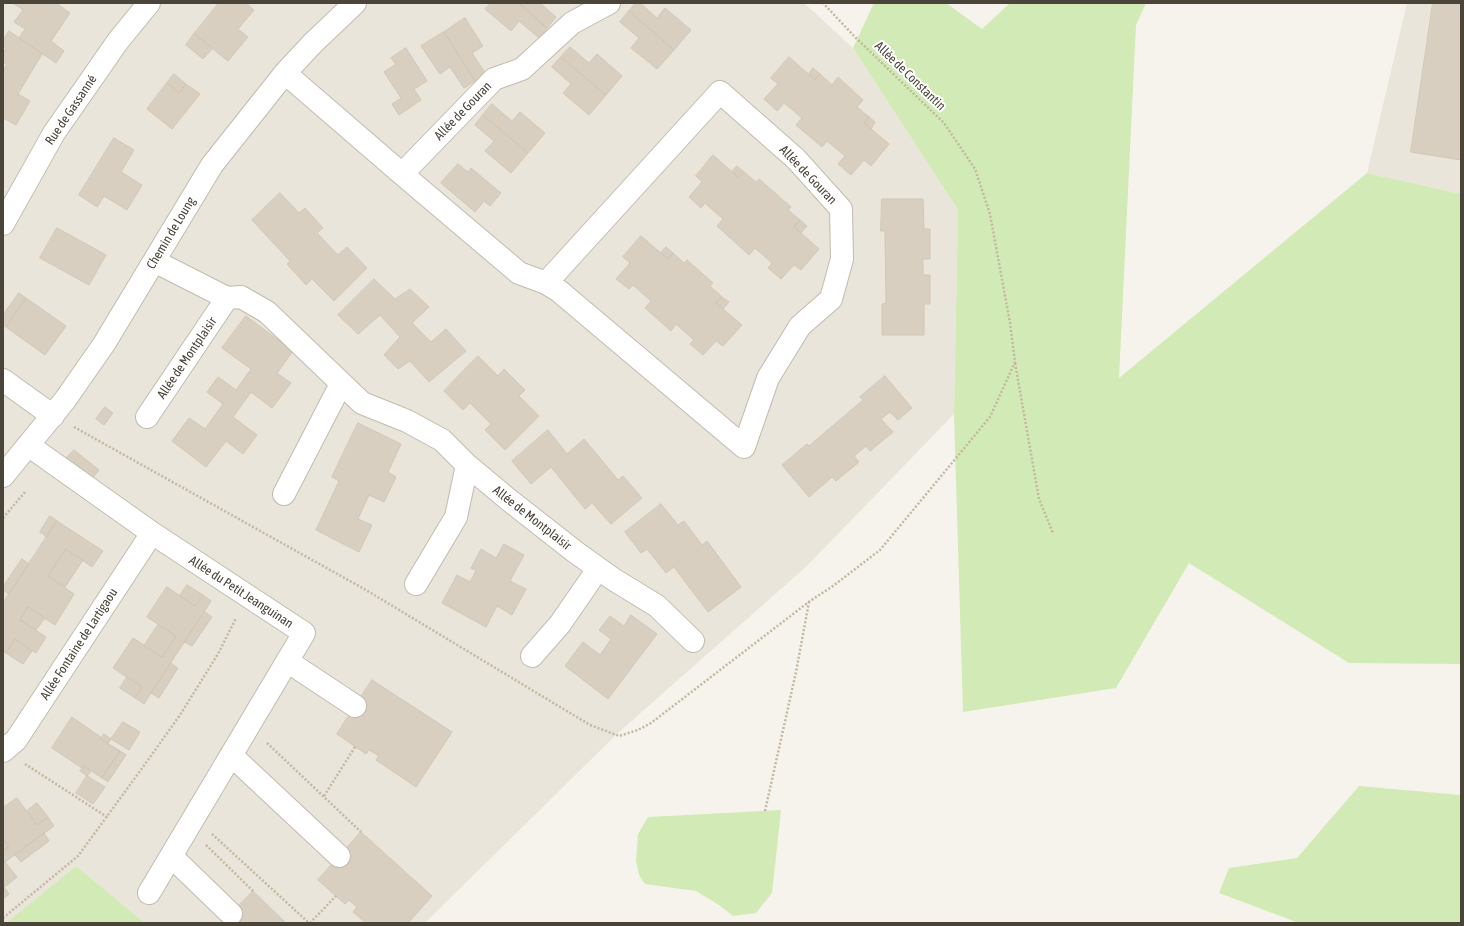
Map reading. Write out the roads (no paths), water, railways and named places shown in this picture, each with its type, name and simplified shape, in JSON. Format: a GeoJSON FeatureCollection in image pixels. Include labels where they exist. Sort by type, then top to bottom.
{"type":"FeatureCollection","features":[{"type":"Feature","properties":{"kind":"street","name":"Rue de Gassanné"},"geometry":{"type":"LineString","coordinates":[[3,224],[54,133],[118,41],[149,3]]}},
{"type":"Feature","properties":{"kind":"street","name":"Chemin de Loung"},"geometry":{"type":"LineString","coordinates":[[3,476],[53,416],[104,344],[212,164],[286,73],[313,43],[354,3]]}},
{"type":"Feature","properties":{"kind":"street","name":"Allée de Gouran"},"geometry":{"type":"LineString","coordinates":[[402,174],[494,79],[522,69],[572,22],[609,3]]}},
{"type":"Feature","properties":{"kind":"street","name":"Allée de Gouran"},"geometry":{"type":"LineString","coordinates":[[286,73],[519,274],[546,283],[559,291],[744,447],[768,378],[800,326],[831,299],[842,259],[841,209],[796,159],[720,92],[546,283]]}},
{"type":"Feature","properties":{"kind":"street","name":"Allée de Montplaisir"},"geometry":{"type":"LineString","coordinates":[[154,261],[227,298],[242,297],[267,312],[362,403],[407,421],[442,440],[467,465],[508,500],[613,580],[657,606],[693,641]]}},
{"type":"Feature","properties":{"kind":"street","name":"Allée de Montplaisir"},"geometry":{"type":"LineString","coordinates":[[147,417],[227,298]]}},
{"type":"Feature","properties":{"kind":"street"},"geometry":{"type":"LineString","coordinates":[[3,380],[53,416]]}},
{"type":"Feature","properties":{"kind":"street"},"geometry":{"type":"LineString","coordinates":[[284,494],[341,384]]}},
{"type":"Feature","properties":{"kind":"street","name":"Allée du Petit Jeanguinan"},"geometry":{"type":"LineString","coordinates":[[28,445],[152,533],[304,633],[149,893]]}},
{"type":"Feature","properties":{"kind":"street"},"geometry":{"type":"LineString","coordinates":[[416,584],[456,517],[467,465]]}},
{"type":"Feature","properties":{"kind":"street","name":"Allée Fontaine de Lartigaou"},"geometry":{"type":"LineString","coordinates":[[3,750],[16,740],[152,533]]}},
{"type":"Feature","properties":{"kind":"street"},"geometry":{"type":"LineString","coordinates":[[532,656],[560,624],[598,569]]}},
{"type":"Feature","properties":{"kind":"street"},"geometry":{"type":"LineString","coordinates":[[287,661],[355,706]]}},
{"type":"Feature","properties":{"kind":"street"},"geometry":{"type":"LineString","coordinates":[[231,755],[339,856]]}},
{"type":"Feature","properties":{"kind":"street"},"geometry":{"type":"LineString","coordinates":[[171,856],[231,914]]}}]}
